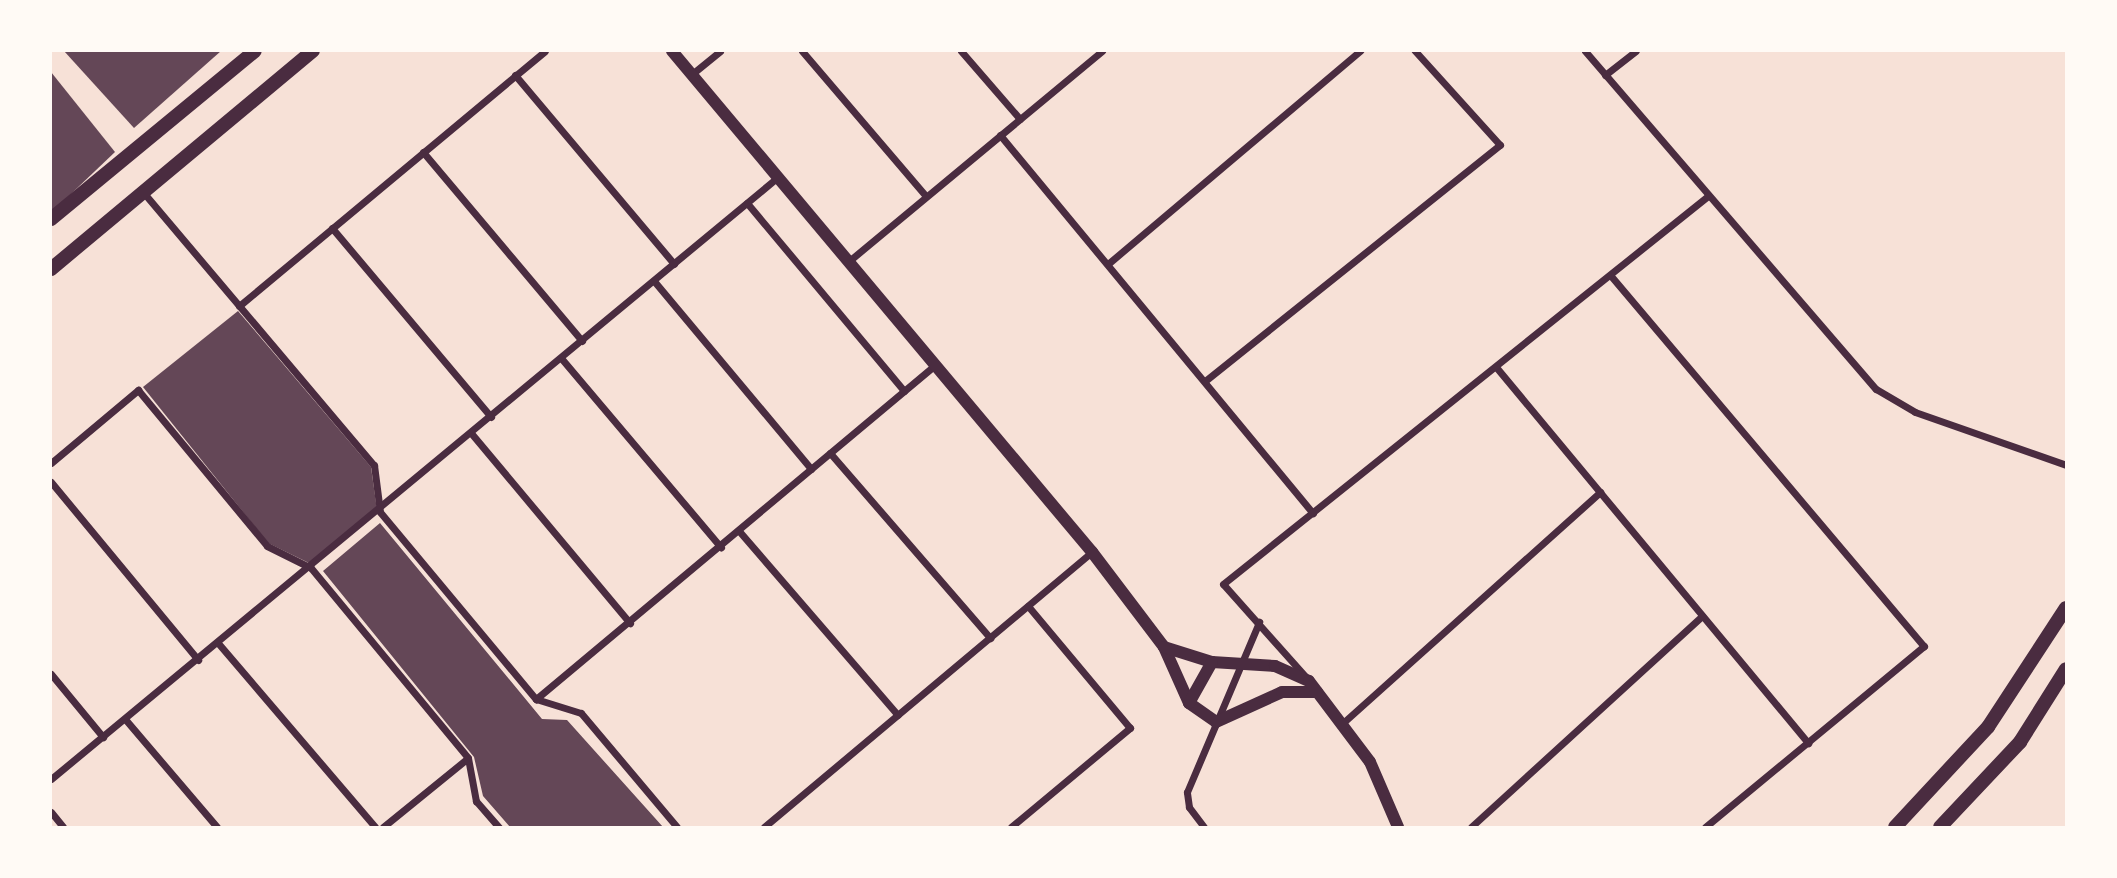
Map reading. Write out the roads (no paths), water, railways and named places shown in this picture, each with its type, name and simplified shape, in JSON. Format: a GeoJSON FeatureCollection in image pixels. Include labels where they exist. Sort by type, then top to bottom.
{"type":"FeatureCollection","features":[{"type":"Feature","properties":{"kind":"main road"},"geometry":{"type":"LineString","coordinates":[[51,219],[256,51]]}},
{"type":"Feature","properties":{"kind":"main road"},"geometry":{"type":"LineString","coordinates":[[51,269],[313,51]]}},
{"type":"Feature","properties":{"kind":"main road"},"geometry":{"type":"LineString","coordinates":[[1895,827],[1988,727],[2066,608]]}},
{"type":"Feature","properties":{"kind":"main road"},"geometry":{"type":"LineString","coordinates":[[1940,827],[2020,742],[2066,669]]}},
{"type":"Feature","properties":{"kind":"street"},"geometry":{"type":"LineString","coordinates":[[239,306],[545,51]]}},
{"type":"Feature","properties":{"kind":"street"},"geometry":{"type":"LineString","coordinates":[[671,51],[1093,552],[1164,647],[1189,703],[1216,722]]}},
{"type":"Feature","properties":{"kind":"street"},"geometry":{"type":"LineString","coordinates":[[692,74],[720,51]]}},
{"type":"Feature","properties":{"kind":"street"},"geometry":{"type":"LineString","coordinates":[[802,51],[926,196]]}},
{"type":"Feature","properties":{"kind":"street"},"geometry":{"type":"LineString","coordinates":[[961,51],[1020,119]]}},
{"type":"Feature","properties":{"kind":"street"},"geometry":{"type":"LineString","coordinates":[[849,261],[1102,51]]}},
{"type":"Feature","properties":{"kind":"street"},"geometry":{"type":"LineString","coordinates":[[1109,263],[1360,51]]}},
{"type":"Feature","properties":{"kind":"street"},"geometry":{"type":"LineString","coordinates":[[1205,382],[1500,145],[1415,51]]}},
{"type":"Feature","properties":{"kind":"street"},"geometry":{"type":"LineString","coordinates":[[1585,51],[1876,389],[1915,412],[2066,466]]}},
{"type":"Feature","properties":{"kind":"street"},"geometry":{"type":"LineString","coordinates":[[1605,75],[1636,51]]}},
{"type":"Feature","properties":{"kind":"street"},"geometry":{"type":"LineString","coordinates":[[515,75],[674,264]]}},
{"type":"Feature","properties":{"kind":"street"},"geometry":{"type":"LineString","coordinates":[[1000,135],[1109,263],[1313,513]]}},
{"type":"Feature","properties":{"kind":"street"},"geometry":{"type":"LineString","coordinates":[[423,152],[582,341]]}},
{"type":"Feature","properties":{"kind":"street"},"geometry":{"type":"LineString","coordinates":[[51,779],[380,512],[778,177]]}},
{"type":"Feature","properties":{"kind":"street"},"geometry":{"type":"LineString","coordinates":[[144,192],[374,466],[380,512],[536,699],[580,713],[677,827]]}},
{"type":"Feature","properties":{"kind":"street"},"geometry":{"type":"LineString","coordinates":[[1398,827],[1345,721],[1223,584],[1708,196]]}},
{"type":"Feature","properties":{"kind":"street"},"geometry":{"type":"LineString","coordinates":[[747,203],[904,391]]}},
{"type":"Feature","properties":{"kind":"street"},"geometry":{"type":"LineString","coordinates":[[332,228],[491,417]]}},
{"type":"Feature","properties":{"kind":"street"},"geometry":{"type":"LineString","coordinates":[[1611,276],[1924,646],[1705,827]]}},
{"type":"Feature","properties":{"kind":"street"},"geometry":{"type":"LineString","coordinates":[[653,281],[811,469]]}},
{"type":"Feature","properties":{"kind":"street"},"geometry":{"type":"LineString","coordinates":[[561,358],[721,547]]}},
{"type":"Feature","properties":{"kind":"street"},"geometry":{"type":"LineString","coordinates":[[536,699],[721,547],[935,365]]}},
{"type":"Feature","properties":{"kind":"street"},"geometry":{"type":"LineString","coordinates":[[1496,367],[1808,743]]}},
{"type":"Feature","properties":{"kind":"street"},"geometry":{"type":"LineString","coordinates":[[51,463],[138,390],[267,546],[311,568],[468,758],[476,801],[499,827]]}},
{"type":"Feature","properties":{"kind":"street"},"geometry":{"type":"LineString","coordinates":[[471,433],[630,623]]}},
{"type":"Feature","properties":{"kind":"street"},"geometry":{"type":"LineString","coordinates":[[830,453],[990,638]]}},
{"type":"Feature","properties":{"kind":"street"},"geometry":{"type":"LineString","coordinates":[[51,482],[198,660]]}},
{"type":"Feature","properties":{"kind":"street"},"geometry":{"type":"LineString","coordinates":[[1345,721],[1600,492]]}},
{"type":"Feature","properties":{"kind":"street"},"geometry":{"type":"LineString","coordinates":[[739,531],[898,715]]}},
{"type":"Feature","properties":{"kind":"street"},"geometry":{"type":"LineString","coordinates":[[764,827],[1093,552]]}},
{"type":"Feature","properties":{"kind":"street"},"geometry":{"type":"LineString","coordinates":[[1011,827],[1130,728],[1028,606]]}},
{"type":"Feature","properties":{"kind":"street"},"geometry":{"type":"LineString","coordinates":[[1471,827],[1702,616]]}},
{"type":"Feature","properties":{"kind":"street"},"geometry":{"type":"LineString","coordinates":[[1204,827],[1189,807],[1187,792],[1259,622]]}},
{"type":"Feature","properties":{"kind":"street"},"geometry":{"type":"LineString","coordinates":[[218,643],[375,827]]}},
{"type":"Feature","properties":{"kind":"street"},"geometry":{"type":"LineString","coordinates":[[1164,647],[1212,662],[1241,661],[1309,681]]}},
{"type":"Feature","properties":{"kind":"street"},"geometry":{"type":"LineString","coordinates":[[1189,703],[1212,662]]}},
{"type":"Feature","properties":{"kind":"street"},"geometry":{"type":"LineString","coordinates":[[51,674],[103,737]]}},
{"type":"Feature","properties":{"kind":"street"},"geometry":{"type":"LineString","coordinates":[[1216,722],[1282,692],[1317,692]]}},
{"type":"Feature","properties":{"kind":"street"},"geometry":{"type":"LineString","coordinates":[[125,719],[217,827]]}},
{"type":"Feature","properties":{"kind":"street"},"geometry":{"type":"LineString","coordinates":[[383,827],[468,758]]}},
{"type":"Feature","properties":{"kind":"street"},"geometry":{"type":"LineString","coordinates":[[51,812],[63,827]]}}]}
